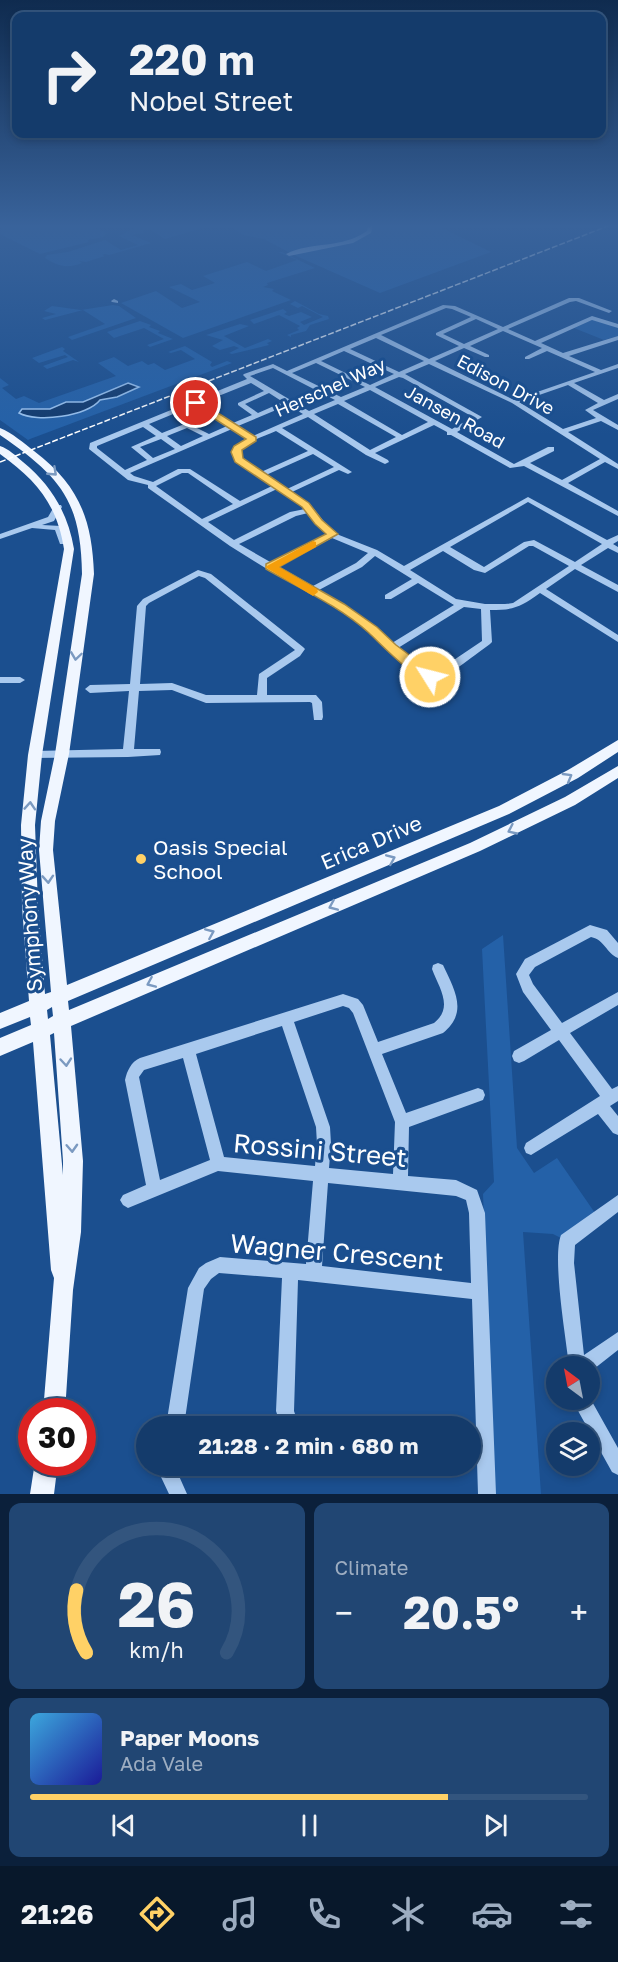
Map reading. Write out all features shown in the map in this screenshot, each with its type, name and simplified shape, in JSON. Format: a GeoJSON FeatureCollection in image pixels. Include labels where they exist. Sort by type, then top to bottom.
{"type":"FeatureCollection","features":[{"type":"Feature","properties":{"kind":"main road","name":"Symphony Way"},"geometry":{"type":"LineString","coordinates":[[0,430],[61,480],[78,505],[88,540],[88,574],[62,754],[48,821],[46,850],[73,1161],[71,1232],[63,1290],[55,1398]]}},
{"type":"Feature","properties":{"kind":"main road","name":"Symphony Way"},"geometry":{"type":"LineString","coordinates":[[0,449],[41,482],[58,507],[67,531],[69,549],[35,755],[28,849],[38,1005],[63,1290]]}},
{"type":"Feature","properties":{"kind":"main road","name":"Erica Drive"},"geometry":{"type":"LineString","coordinates":[[0,1021],[504,810],[566,778],[618,745]]}},
{"type":"Feature","properties":{"kind":"main road"},"geometry":{"type":"LineString","coordinates":[[0,1047],[475,847],[570,801],[618,771]]}},
{"type":"Feature","properties":{"kind":"main road"},"geometry":{"type":"LineString","coordinates":[[42,1494],[45,1476]]}},
{"type":"Feature","properties":{"kind":"street","name":"Herschel Way"},"geometry":{"type":"LineString","coordinates":[[253,439],[574,298],[609,311]]}},
{"type":"Feature","properties":{"kind":"street"},"geometry":{"type":"LineString","coordinates":[[287,373],[443,306],[453,307],[477,317],[601,372]]}},
{"type":"Feature","properties":{"kind":"street"},"geometry":{"type":"LineString","coordinates":[[438,334],[477,317]]}},
{"type":"Feature","properties":{"kind":"street"},"geometry":{"type":"LineString","coordinates":[[536,343],[592,318],[618,326]]}},
{"type":"Feature","properties":{"kind":"street"},"geometry":{"type":"LineString","coordinates":[[431,330],[487,356]]}},
{"type":"Feature","properties":{"kind":"street","name":"Edison Drive"},"geometry":{"type":"LineString","coordinates":[[375,335],[514,402],[618,467]]}},
{"type":"Feature","properties":{"kind":"street"},"geometry":{"type":"LineString","coordinates":[[564,355],[618,338]]}},
{"type":"Feature","properties":{"kind":"street"},"geometry":{"type":"LineString","coordinates":[[343,348],[399,374],[477,417],[450,433]]}},
{"type":"Feature","properties":{"kind":"street"},"geometry":{"type":"LineString","coordinates":[[527,358],[548,348]]}},
{"type":"Feature","properties":{"kind":"street","name":"Jansen Road"},"geometry":{"type":"LineString","coordinates":[[316,361],[370,387],[509,464],[516,466],[525,463],[563,483]]}},
{"type":"Feature","properties":{"kind":"street"},"geometry":{"type":"LineString","coordinates":[[385,462],[246,375],[266,366],[273,366],[340,400],[402,438]]}},
{"type":"Feature","properties":{"kind":"street"},"geometry":{"type":"LineString","coordinates":[[514,402],[618,366]]}},
{"type":"Feature","properties":{"kind":"street"},"geometry":{"type":"LineString","coordinates":[[251,380],[92,446],[124,472],[152,486],[233,544],[348,612],[428,676],[435,677],[487,642],[484,607]]}},
{"type":"Feature","properties":{"kind":"street"},"geometry":{"type":"LineString","coordinates":[[569,383],[602,402]]}},
{"type":"Feature","properties":{"kind":"street"},"geometry":{"type":"LineString","coordinates":[[258,416],[240,404],[269,391]]}},
{"type":"Feature","properties":{"kind":"street"},"geometry":{"type":"LineString","coordinates":[[618,396],[588,409],[618,428]]}},
{"type":"Feature","properties":{"kind":"street"},"geometry":{"type":"LineString","coordinates":[[124,472],[289,402]]}},
{"type":"Feature","properties":{"kind":"street"},"geometry":{"type":"LineString","coordinates":[[196,403],[253,439],[240,446],[236,455],[241,462],[310,510],[322,526],[350,544],[374,552],[461,605],[513,606],[618,537]]}},
{"type":"Feature","properties":{"kind":"street"},"geometry":{"type":"LineString","coordinates":[[562,432],[601,418]]}},
{"type":"Feature","properties":{"kind":"street"},"geometry":{"type":"LineString","coordinates":[[369,453],[432,423]]}},
{"type":"Feature","properties":{"kind":"street"},"geometry":{"type":"LineString","coordinates":[[144,424],[180,449]]}},
{"type":"Feature","properties":{"kind":"street"},"geometry":{"type":"LineString","coordinates":[[152,461],[135,447],[190,425],[208,436]]}},
{"type":"Feature","properties":{"kind":"street"},"geometry":{"type":"LineString","coordinates":[[276,428],[348,472]]}},
{"type":"Feature","properties":{"kind":"street"},"geometry":{"type":"LineString","coordinates":[[525,463],[551,449]]}},
{"type":"Feature","properties":{"kind":"street"},"geometry":{"type":"LineString","coordinates":[[260,475],[313,451]]}},
{"type":"Feature","properties":{"kind":"street"},"geometry":{"type":"LineString","coordinates":[[563,483],[605,459]]}},
{"type":"Feature","properties":{"kind":"street"},"geometry":{"type":"LineString","coordinates":[[287,492],[339,467]]}},
{"type":"Feature","properties":{"kind":"street"},"geometry":{"type":"LineString","coordinates":[[152,486],[181,471],[190,471],[239,504]]}},
{"type":"Feature","properties":{"kind":"street"},"geometry":{"type":"LineString","coordinates":[[563,483],[618,514]]}},
{"type":"Feature","properties":{"kind":"street"},"geometry":{"type":"LineString","coordinates":[[202,522],[278,486]]}},
{"type":"Feature","properties":{"kind":"street"},"geometry":{"type":"LineString","coordinates":[[404,570],[528,499],[618,550]]}},
{"type":"Feature","properties":{"kind":"street"},"geometry":{"type":"LineString","coordinates":[[0,537],[51,519],[58,507]]}},
{"type":"Feature","properties":{"kind":"street"},"geometry":{"type":"LineString","coordinates":[[233,544],[293,514],[310,510]]}},
{"type":"Feature","properties":{"kind":"street"},"geometry":{"type":"LineString","coordinates":[[35,526],[53,526],[62,533],[64,561],[60,604]]}},
{"type":"Feature","properties":{"kind":"street"},"geometry":{"type":"LineString","coordinates":[[270,567],[333,534]]}},
{"type":"Feature","properties":{"kind":"street"},"geometry":{"type":"LineString","coordinates":[[443,547],[481,570],[489,568],[531,543],[576,565],[618,590]]}},
{"type":"Feature","properties":{"kind":"street"},"geometry":{"type":"LineString","coordinates":[[311,591],[359,565],[374,552]]}},
{"type":"Feature","properties":{"kind":"street"},"geometry":{"type":"LineString","coordinates":[[128,753],[143,603],[201,573],[300,649],[297,654],[262,676],[262,698]]}},
{"type":"Feature","properties":{"kind":"street"},"geometry":{"type":"LineString","coordinates":[[388,597],[418,579]]}},
{"type":"Feature","properties":{"kind":"street"},"geometry":{"type":"LineString","coordinates":[[540,589],[618,639]]}},
{"type":"Feature","properties":{"kind":"street"},"geometry":{"type":"LineString","coordinates":[[391,648],[461,605]]}},
{"type":"Feature","properties":{"kind":"street"},"geometry":{"type":"LineString","coordinates":[[0,680],[20,680]]}},
{"type":"Feature","properties":{"kind":"street"},"geometry":{"type":"LineString","coordinates":[[90,689],[173,686],[194,696],[213,699],[312,698],[317,702],[318,717]]}},
{"type":"Feature","properties":{"kind":"street"},"geometry":{"type":"LineString","coordinates":[[35,755],[156,752]]}},
{"type":"Feature","properties":{"kind":"street"},"geometry":{"type":"LineString","coordinates":[[618,952],[603,934],[590,931],[530,963],[522,974],[528,988],[609,1098],[618,1128]]}},
{"type":"Feature","properties":{"kind":"street"},"geometry":{"type":"LineString","coordinates":[[373,1050],[438,1028],[447,1022],[452,1015],[451,1005],[438,969]]}},
{"type":"Feature","properties":{"kind":"street"},"geometry":{"type":"LineString","coordinates":[[519,1056],[618,998]]}},
{"type":"Feature","properties":{"kind":"street"},"geometry":{"type":"LineString","coordinates":[[154,1190],[132,1080],[133,1074],[140,1065],[286,1017],[349,1001],[358,1009],[402,1122],[400,1181]]}},
{"type":"Feature","properties":{"kind":"street"},"geometry":{"type":"LineString","coordinates":[[286,1017],[323,1127],[313,1273]]}},
{"type":"Feature","properties":{"kind":"street"},"geometry":{"type":"LineString","coordinates":[[188,1050],[218,1164]]}},
{"type":"Feature","properties":{"kind":"street"},"geometry":{"type":"LineString","coordinates":[[402,1122],[478,1095]]}},
{"type":"Feature","properties":{"kind":"street"},"geometry":{"type":"LineString","coordinates":[[531,1148],[609,1098]]}},
{"type":"Feature","properties":{"kind":"street","name":"Rossini Street"},"geometry":{"type":"LineString","coordinates":[[128,1200],[218,1164],[456,1188],[470,1193],[474,1198],[477,1213],[479,1292]]}},
{"type":"Feature","properties":{"kind":"street"},"geometry":{"type":"LineString","coordinates":[[577,1356],[566,1263],[567,1241],[618,1203]]}},
{"type":"Feature","properties":{"kind":"street","name":"Wagner Crescent"},"geometry":{"type":"LineString","coordinates":[[177,1416],[196,1288],[204,1274],[220,1265],[479,1292]]}},
{"type":"Feature","properties":{"kind":"street"},"geometry":{"type":"LineString","coordinates":[[286,1416],[290,1271]]}},
{"type":"Feature","properties":{"kind":"street"},"geometry":{"type":"LineString","coordinates":[[479,1292],[487,1494]]}},
{"type":"Feature","properties":{"kind":"street"},"geometry":{"type":"LineString","coordinates":[[597,1356],[618,1340]]}},
{"type":"Feature","properties":{"kind":"street"},"geometry":{"type":"LineString","coordinates":[[587,1410],[618,1466]]}},
{"type":"Feature","properties":{"kind":"street"},"geometry":{"type":"LineString","coordinates":[[170,1476],[177,1494]]}},
{"type":"Feature","properties":{"kind":"shaded area"},"geometry":{"type":"Polygon","coordinates":[[[142,296],[163,296],[182,308],[200,302],[187,296],[282,296],[291,300],[183,338],[121,303],[142,296]]]}},
{"type":"Feature","properties":{"kind":"shaded area"},"geometry":{"type":"Polygon","coordinates":[[[295,301],[319,314],[328,316],[329,319],[310,325],[306,331],[291,335],[291,337],[287,335],[299,330],[297,328],[300,326],[279,315],[254,324],[250,320],[283,309],[287,312],[284,314],[289,316],[301,312],[312,317],[300,322],[304,325],[323,317],[302,306],[298,308],[290,304],[295,301]]]}},
{"type":"Feature","properties":{"kind":"shaded area"},"geometry":{"type":"Polygon","coordinates":[[[52,306],[81,310],[119,306],[136,318],[72,340],[68,337],[105,324],[83,310],[45,320],[42,318],[56,314],[44,311],[52,306]]]}},
{"type":"Feature","properties":{"kind":"shaded area"},"geometry":{"type":"Polygon","coordinates":[[[594,319],[618,328],[618,336],[604,340],[574,328],[594,319]]]}},
{"type":"Feature","properties":{"kind":"shaded area"},"geometry":{"type":"Polygon","coordinates":[[[140,321],[160,331],[158,333],[173,339],[150,347],[147,345],[164,339],[144,328],[114,338],[107,332],[140,321]]]}},
{"type":"Feature","properties":{"kind":"shaded area"},"geometry":{"type":"Polygon","coordinates":[[[240,324],[249,326],[224,336],[245,348],[268,339],[272,341],[267,343],[269,345],[232,354],[229,353],[239,348],[234,346],[220,350],[212,346],[223,340],[206,335],[240,324]]]}},
{"type":"Feature","properties":{"kind":"shaded area"},"geometry":{"type":"Polygon","coordinates":[[[185,346],[212,362],[210,365],[212,367],[227,361],[232,363],[28,440],[0,420],[0,378],[9,385],[2,388],[16,399],[24,396],[39,403],[116,376],[98,363],[114,357],[128,366],[142,361],[148,365],[154,363],[165,370],[195,359],[181,350],[168,352],[185,346]]]}},
{"type":"Feature","properties":{"kind":"shaded area"},"geometry":{"type":"Polygon","coordinates":[[[62,347],[65,349],[63,351],[79,362],[73,360],[47,369],[43,366],[68,357],[65,355],[39,363],[32,358],[62,347]]]}},
{"type":"Feature","properties":{"kind":"shaded area"},"geometry":{"type":"Polygon","coordinates":[[[128,383],[139,387],[117,397],[100,400],[94,406],[74,414],[49,418],[19,413],[22,409],[50,409],[66,402],[83,402],[128,383]]]}},
{"type":"Feature","properties":{"kind":"shaded area"},"geometry":{"type":"Polygon","coordinates":[[[503,935],[517,1148],[534,1173],[557,1158],[595,1213],[561,1238],[553,1234],[523,1232],[541,1494],[495,1494],[483,1194],[494,1182],[482,949],[503,935]]]}},
{"type":"Feature","properties":{"kind":"railway"},"geometry":{"type":"LineString","coordinates":[[0,462],[428,296]]}},
{"type":"Feature","properties":{"kind":"slow traffic"},"geometry":{"type":"LineString","coordinates":[[313,545],[270,567],[313,592]]}},
{"type":"Feature","properties":{"kind":"place","name":"Oasis Special School"},"geometry":{"type":"Point","coordinates":[141,859]}},
{"type":"Feature","properties":{"kind":"route"},"geometry":{"type":"LineString","coordinates":[[196,403],[253,439],[238,448],[236,452],[238,460],[306,505],[319,522],[333,534],[270,567],[340,606],[430,677]]}}]}
